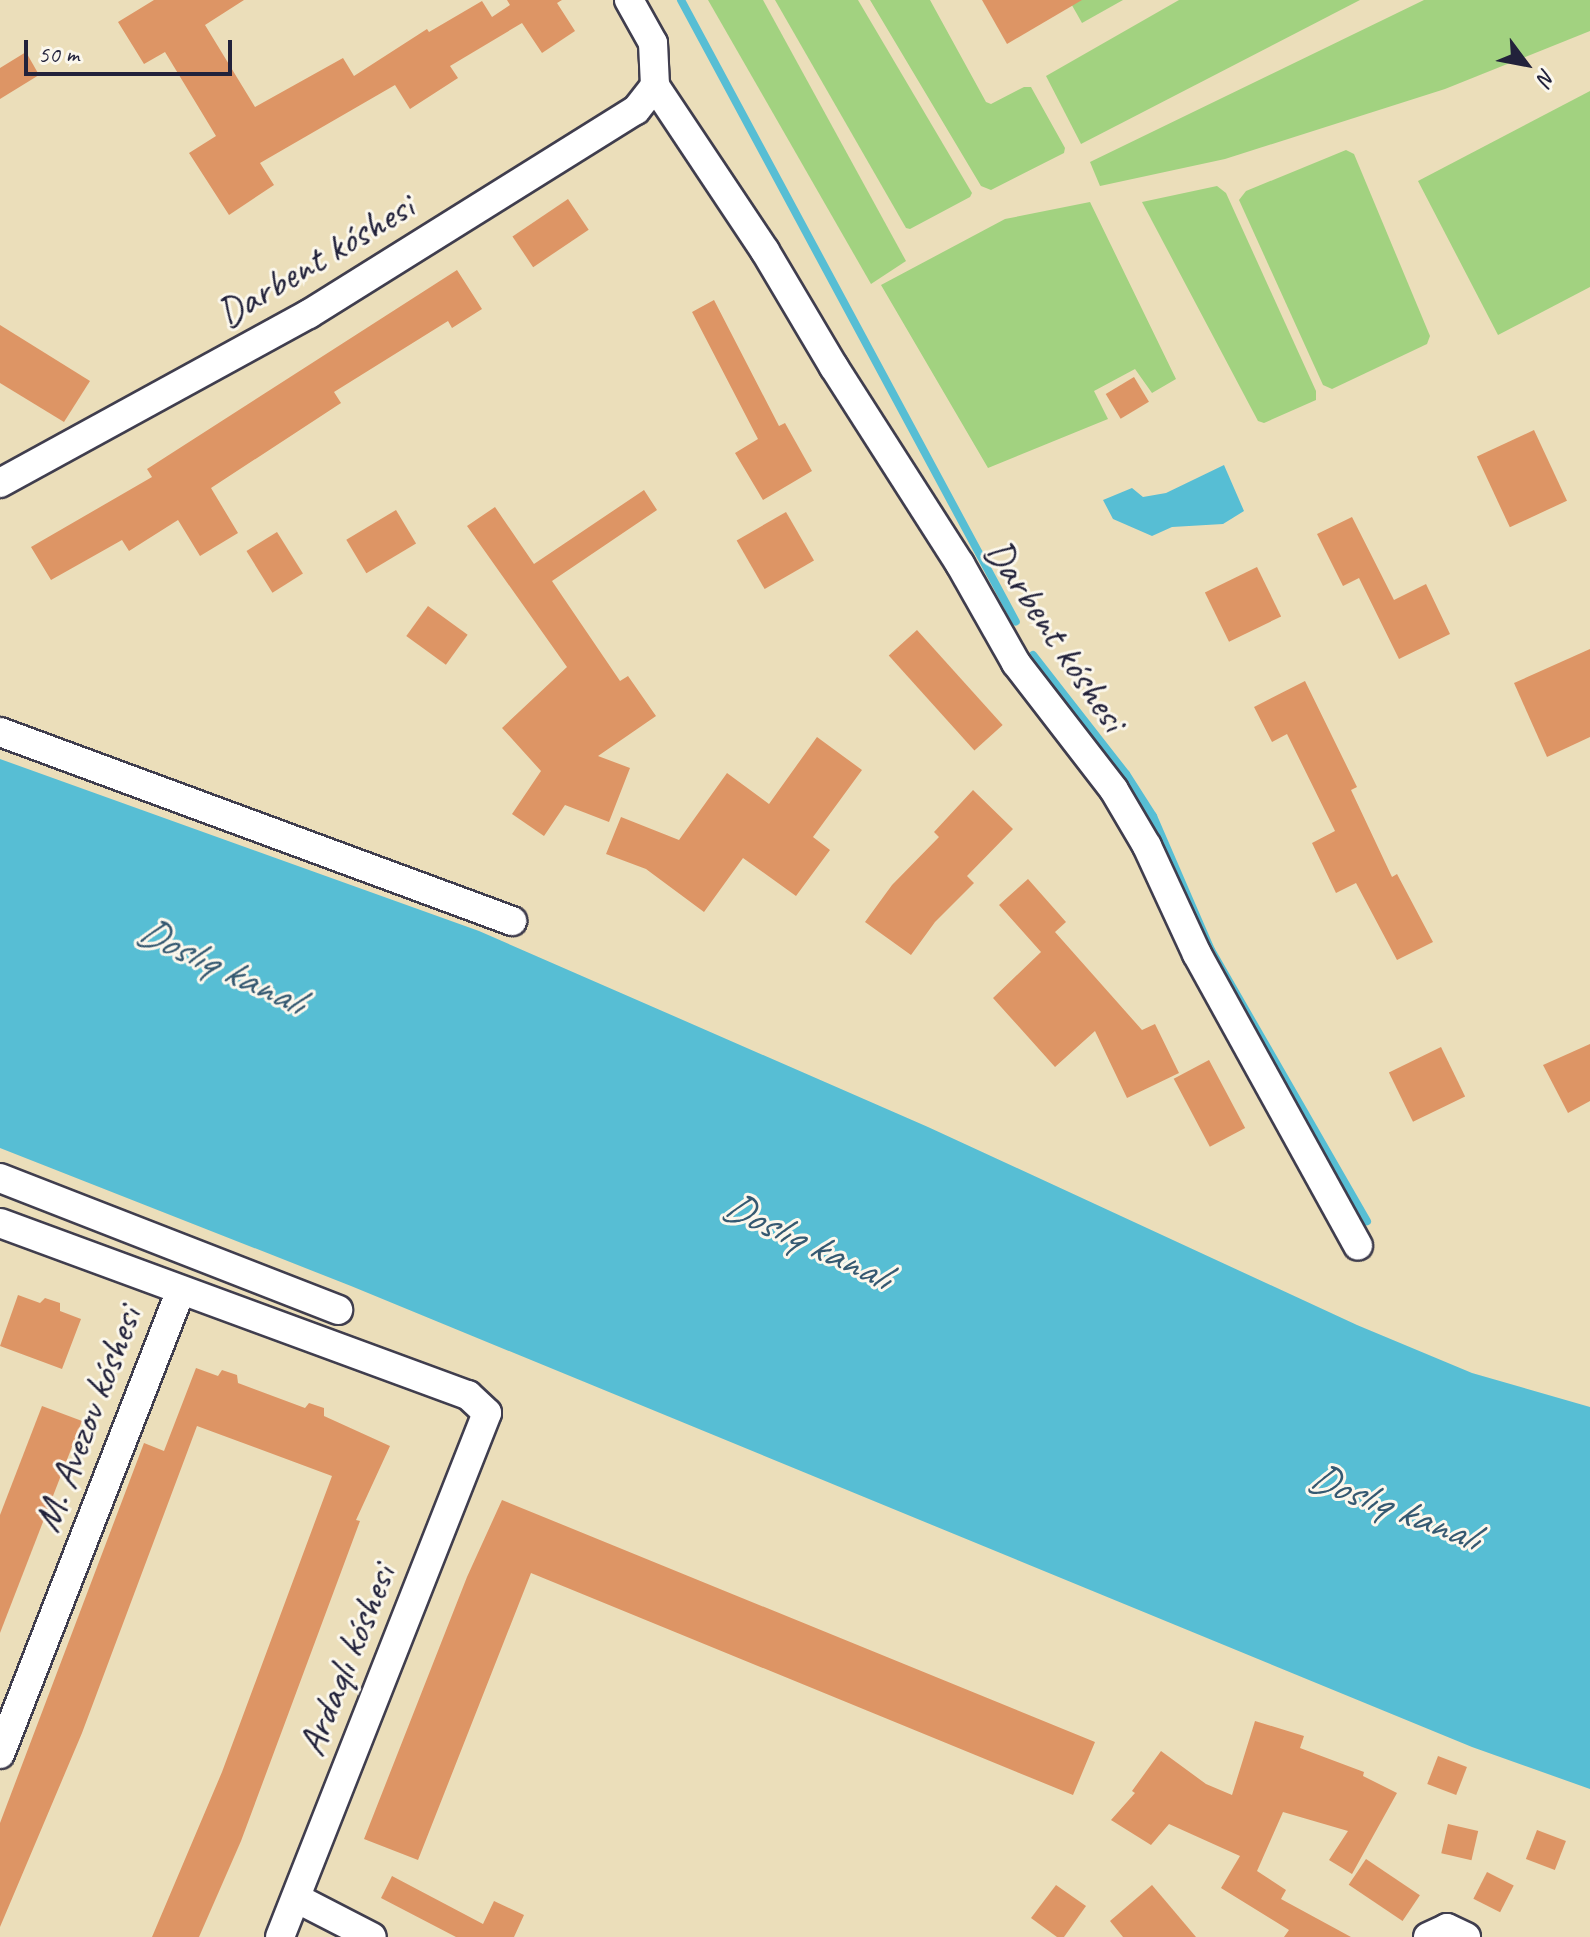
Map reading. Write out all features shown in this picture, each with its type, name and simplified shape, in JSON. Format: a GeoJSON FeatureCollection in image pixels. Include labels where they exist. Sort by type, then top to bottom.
{"type":"FeatureCollection","features":[{"type":"Feature","properties":{"kind":"street"},"geometry":{"type":"LineString","coordinates":[[629,0],[653,43],[655,86]]}},
{"type":"Feature","properties":{"kind":"street","name":"Darbent kóshesi"},"geometry":{"type":"LineString","coordinates":[[0,483],[309,314],[636,110],[655,86],[765,251],[834,367],[960,564],[1016,663],[1114,790],[1147,846],[1197,954],[1358,1246]]}},
{"type":"Feature","properties":{"kind":"street"},"geometry":{"type":"LineString","coordinates":[[0,732],[512,921]]}},
{"type":"Feature","properties":{"kind":"street"},"geometry":{"type":"LineString","coordinates":[[0,1178],[338,1310]]}},
{"type":"Feature","properties":{"kind":"street"},"geometry":{"type":"LineString","coordinates":[[0,1223],[180,1292]]}},
{"type":"Feature","properties":{"kind":"street","name":"Ardaqlı kóshesi"},"geometry":{"type":"LineString","coordinates":[[180,1292],[468,1395],[487,1413],[280,1937]]}},
{"type":"Feature","properties":{"kind":"street","name":"M. Avezov kóshesi"},"geometry":{"type":"LineString","coordinates":[[0,1754],[180,1292]]}},
{"type":"Feature","properties":{"kind":"street"},"geometry":{"type":"LineString","coordinates":[[296,1898],[372,1937]]}},
{"type":"Feature","properties":{"kind":"street"},"geometry":{"type":"LineString","coordinates":[[1428,1937],[1447,1928],[1466,1937]]}},
{"type":"Feature","properties":{"kind":"green space"},"geometry":{"type":"Polygon","coordinates":[[[708,0],[763,0],[906,261],[871,284],[708,0]]]}},
{"type":"Feature","properties":{"kind":"green space"},"geometry":{"type":"Polygon","coordinates":[[[775,0],[858,0],[972,193],[970,197],[910,229],[906,228],[775,0]]]}},
{"type":"Feature","properties":{"kind":"green space"},"geometry":{"type":"Polygon","coordinates":[[[870,0],[930,0],[986,102],[991,104],[1024,87],[1031,87],[1065,148],[1064,153],[991,190],[981,186],[870,0]]]}},
{"type":"Feature","properties":{"kind":"green space"},"geometry":{"type":"Polygon","coordinates":[[[1069,0],[1123,0],[1082,23],[1069,0]]]}},
{"type":"Feature","properties":{"kind":"green space"},"geometry":{"type":"Polygon","coordinates":[[[1179,0],[1360,0],[1081,144],[1046,76],[1179,0]]]}},
{"type":"Feature","properties":{"kind":"green space"},"geometry":{"type":"Polygon","coordinates":[[[1424,0],[1590,0],[1590,31],[1445,89],[1225,159],[1100,186],[1090,162],[1424,0]]]}},
{"type":"Feature","properties":{"kind":"green space"},"geometry":{"type":"Polygon","coordinates":[[[1590,91],[1590,287],[1498,335],[1418,181],[1590,91]]]}},
{"type":"Feature","properties":{"kind":"green space"},"geometry":{"type":"Polygon","coordinates":[[[1346,150],[1354,154],[1430,336],[1427,344],[1332,389],[1323,385],[1239,200],[1246,191],[1346,150]]]}},
{"type":"Feature","properties":{"kind":"green space"},"geometry":{"type":"Polygon","coordinates":[[[1217,186],[1226,193],[1316,391],[1316,400],[1264,423],[1258,421],[1142,202],[1217,186]]]}},
{"type":"Feature","properties":{"kind":"green space"},"geometry":{"type":"Polygon","coordinates":[[[1090,202],[1176,379],[1152,393],[1135,369],[1094,391],[1108,419],[988,468],[881,285],[1005,219],[1090,202]]]}},
{"type":"Feature","properties":{"kind":"water"},"geometry":{"type":"Polygon","coordinates":[[[1224,465],[1244,511],[1223,524],[1172,527],[1152,536],[1113,519],[1103,500],[1132,488],[1143,497],[1166,493],[1224,465]]]}},
{"type":"Feature","properties":{"kind":"water","name":"Doslıq kanalı"},"geometry":{"type":"Polygon","coordinates":[[[0,759],[479,931],[928,1127],[1357,1325],[1472,1373],[1590,1407],[1590,1789],[1472,1747],[351,1286],[0,1148],[0,759]]]}},
{"type":"Feature","properties":{"kind":"building"},"geometry":{"type":"Polygon","coordinates":[[[154,0],[244,0],[205,25],[255,107],[343,58],[354,76],[427,29],[429,32],[482,1],[492,17],[510,5],[507,0],[562,0],[557,3],[575,31],[542,53],[522,23],[450,66],[458,78],[410,109],[395,85],[260,163],[274,185],[229,215],[189,153],[216,136],[165,52],[144,64],[118,22],[154,0]]]}},
{"type":"Feature","properties":{"kind":"building"},"geometry":{"type":"Polygon","coordinates":[[[982,0],[1082,0],[1007,44],[982,0]]]}},
{"type":"Feature","properties":{"kind":"building"},"geometry":{"type":"Polygon","coordinates":[[[26,52],[39,75],[0,99],[0,68],[26,52]]]}},
{"type":"Feature","properties":{"kind":"building"},"geometry":{"type":"Polygon","coordinates":[[[568,199],[589,230],[533,267],[512,236],[568,199]]]}},
{"type":"Feature","properties":{"kind":"building"},"geometry":{"type":"Polygon","coordinates":[[[457,270],[482,309],[452,328],[448,321],[334,392],[341,403],[211,488],[238,533],[200,556],[178,520],[129,551],[122,540],[51,580],[31,547],[152,477],[147,469],[457,270]]]}},
{"type":"Feature","properties":{"kind":"building"},"geometry":{"type":"Polygon","coordinates":[[[714,300],[779,426],[785,423],[812,471],[763,500],[735,453],[758,439],[692,312],[714,300]]]}},
{"type":"Feature","properties":{"kind":"building"},"geometry":{"type":"Polygon","coordinates":[[[0,325],[90,381],[64,422],[0,383],[0,325]]]}},
{"type":"Feature","properties":{"kind":"building"},"geometry":{"type":"Polygon","coordinates":[[[1134,377],[1149,402],[1121,419],[1106,394],[1134,377]]]}},
{"type":"Feature","properties":{"kind":"building"},"geometry":{"type":"Polygon","coordinates":[[[1534,430],[1567,501],[1510,527],[1477,457],[1534,430]]]}},
{"type":"Feature","properties":{"kind":"building"},"geometry":{"type":"Polygon","coordinates":[[[644,490],[657,510],[552,581],[620,681],[628,676],[656,716],[598,756],[630,768],[609,822],[565,805],[544,836],[512,814],[541,771],[502,728],[567,667],[467,526],[495,507],[534,564],[644,490]]]}},
{"type":"Feature","properties":{"kind":"building"},"geometry":{"type":"Polygon","coordinates":[[[396,510],[416,543],[366,573],[346,540],[396,510]]]}},
{"type":"Feature","properties":{"kind":"building"},"geometry":{"type":"Polygon","coordinates":[[[786,512],[814,560],[765,589],[737,540],[786,512]]]}},
{"type":"Feature","properties":{"kind":"building"},"geometry":{"type":"Polygon","coordinates":[[[1352,517],[1394,600],[1426,584],[1450,634],[1399,659],[1359,578],[1343,586],[1317,534],[1352,517]]]}},
{"type":"Feature","properties":{"kind":"building"},"geometry":{"type":"Polygon","coordinates":[[[277,532],[303,574],[272,593],[246,551],[277,532]]]}},
{"type":"Feature","properties":{"kind":"building"},"geometry":{"type":"Polygon","coordinates":[[[1257,567],[1281,616],[1229,642],[1205,592],[1257,567]]]}},
{"type":"Feature","properties":{"kind":"building"},"geometry":{"type":"Polygon","coordinates":[[[428,606],[468,635],[446,665],[406,636],[428,606]]]}},
{"type":"Feature","properties":{"kind":"building"},"geometry":{"type":"Polygon","coordinates":[[[917,630],[1003,725],[974,751],[889,655],[917,630]]]}},
{"type":"Feature","properties":{"kind":"building"},"geometry":{"type":"Polygon","coordinates":[[[1590,649],[1590,737],[1547,757],[1514,683],[1590,649]]]}},
{"type":"Feature","properties":{"kind":"building"},"geometry":{"type":"Polygon","coordinates":[[[1305,681],[1357,787],[1351,790],[1392,877],[1397,874],[1433,942],[1397,960],[1356,883],[1336,893],[1312,843],[1335,831],[1287,734],[1272,742],[1254,707],[1305,681]]]}},
{"type":"Feature","properties":{"kind":"building"},"geometry":{"type":"Polygon","coordinates":[[[817,737],[862,770],[813,837],[830,850],[796,896],[743,858],[704,912],[646,869],[606,854],[621,817],[679,840],[727,773],[769,804],[817,737]]]}},
{"type":"Feature","properties":{"kind":"building"},"geometry":{"type":"Polygon","coordinates":[[[973,790],[1013,829],[967,876],[974,883],[935,922],[911,955],[865,922],[892,885],[939,837],[934,832],[973,790]]]}},
{"type":"Feature","properties":{"kind":"building"},"geometry":{"type":"Polygon","coordinates":[[[1028,879],[1066,922],[1055,932],[1142,1030],[1155,1024],[1179,1073],[1127,1098],[1095,1031],[1055,1067],[993,998],[1041,952],[999,905],[1028,879]]]}},
{"type":"Feature","properties":{"kind":"building"},"geometry":{"type":"Polygon","coordinates":[[[1590,1044],[1590,1101],[1568,1113],[1543,1065],[1590,1044]]]}},
{"type":"Feature","properties":{"kind":"building"},"geometry":{"type":"Polygon","coordinates":[[[1441,1047],[1465,1096],[1413,1122],[1389,1072],[1441,1047]]]}},
{"type":"Feature","properties":{"kind":"building"},"geometry":{"type":"Polygon","coordinates":[[[1209,1060],[1245,1128],[1210,1147],[1174,1079],[1209,1060]]]}},
{"type":"Feature","properties":{"kind":"building"},"geometry":{"type":"Polygon","coordinates":[[[18,1295],[40,1303],[45,1298],[60,1303],[60,1311],[81,1319],[62,1369],[0,1346],[18,1295]]]}},
{"type":"Feature","properties":{"kind":"building"},"geometry":{"type":"Polygon","coordinates":[[[196,1368],[218,1376],[222,1370],[237,1375],[238,1383],[305,1408],[309,1403],[324,1408],[324,1416],[390,1446],[356,1520],[360,1521],[241,1841],[199,1937],[152,1937],[222,1772],[332,1476],[197,1426],[82,1733],[0,1927],[0,1823],[144,1443],[164,1451],[196,1368]]]}},
{"type":"Feature","properties":{"kind":"building"},"geometry":{"type":"Polygon","coordinates":[[[42,1406],[82,1421],[0,1633],[0,1515],[42,1406]]]}},
{"type":"Feature","properties":{"kind":"building"},"geometry":{"type":"Polygon","coordinates":[[[502,1500],[1095,1742],[1073,1795],[531,1573],[418,1860],[364,1839],[467,1577],[502,1500]]]}},
{"type":"Feature","properties":{"kind":"building"},"geometry":{"type":"Polygon","coordinates":[[[1255,1721],[1304,1736],[1300,1748],[1364,1772],[1363,1776],[1397,1793],[1352,1874],[1329,1860],[1348,1831],[1283,1812],[1257,1871],[1286,1890],[1281,1899],[1351,1937],[1284,1937],[1289,1930],[1221,1888],[1240,1856],[1169,1824],[1151,1845],[1111,1820],[1135,1793],[1132,1791],[1161,1751],[1206,1784],[1232,1795],[1255,1721]]]}},
{"type":"Feature","properties":{"kind":"building"},"geometry":{"type":"Polygon","coordinates":[[[1438,1756],[1467,1767],[1456,1795],[1427,1784],[1438,1756]]]}},
{"type":"Feature","properties":{"kind":"building"},"geometry":{"type":"Polygon","coordinates":[[[1448,1824],[1478,1831],[1471,1860],[1441,1853],[1448,1824]]]}},
{"type":"Feature","properties":{"kind":"building"},"geometry":{"type":"Polygon","coordinates":[[[1537,1830],[1566,1841],[1555,1870],[1526,1859],[1537,1830]]]}},
{"type":"Feature","properties":{"kind":"building"},"geometry":{"type":"Polygon","coordinates":[[[1366,1859],[1420,1895],[1403,1921],[1349,1885],[1366,1859]]]}},
{"type":"Feature","properties":{"kind":"building"},"geometry":{"type":"Polygon","coordinates":[[[1487,1872],[1514,1886],[1500,1912],[1473,1899],[1487,1872]]]}},
{"type":"Feature","properties":{"kind":"building"},"geometry":{"type":"Polygon","coordinates":[[[392,1876],[483,1924],[494,1901],[524,1915],[514,1937],[456,1937],[381,1898],[392,1876]]]}},
{"type":"Feature","properties":{"kind":"building"},"geometry":{"type":"Polygon","coordinates":[[[1056,1885],[1086,1906],[1064,1937],[1057,1937],[1031,1918],[1056,1885]]]}},
{"type":"Feature","properties":{"kind":"building"},"geometry":{"type":"Polygon","coordinates":[[[1152,1885],[1196,1937],[1123,1937],[1110,1921],[1152,1885]]]}},
{"type":"Feature","properties":{"kind":"waterway"},"geometry":{"type":"LineString","coordinates":[[681,0],[1016,622]]}},
{"type":"Feature","properties":{"kind":"waterway"},"geometry":{"type":"LineString","coordinates":[[1033,655],[1126,774],[1153,816],[1211,950],[1367,1221]]}}]}
